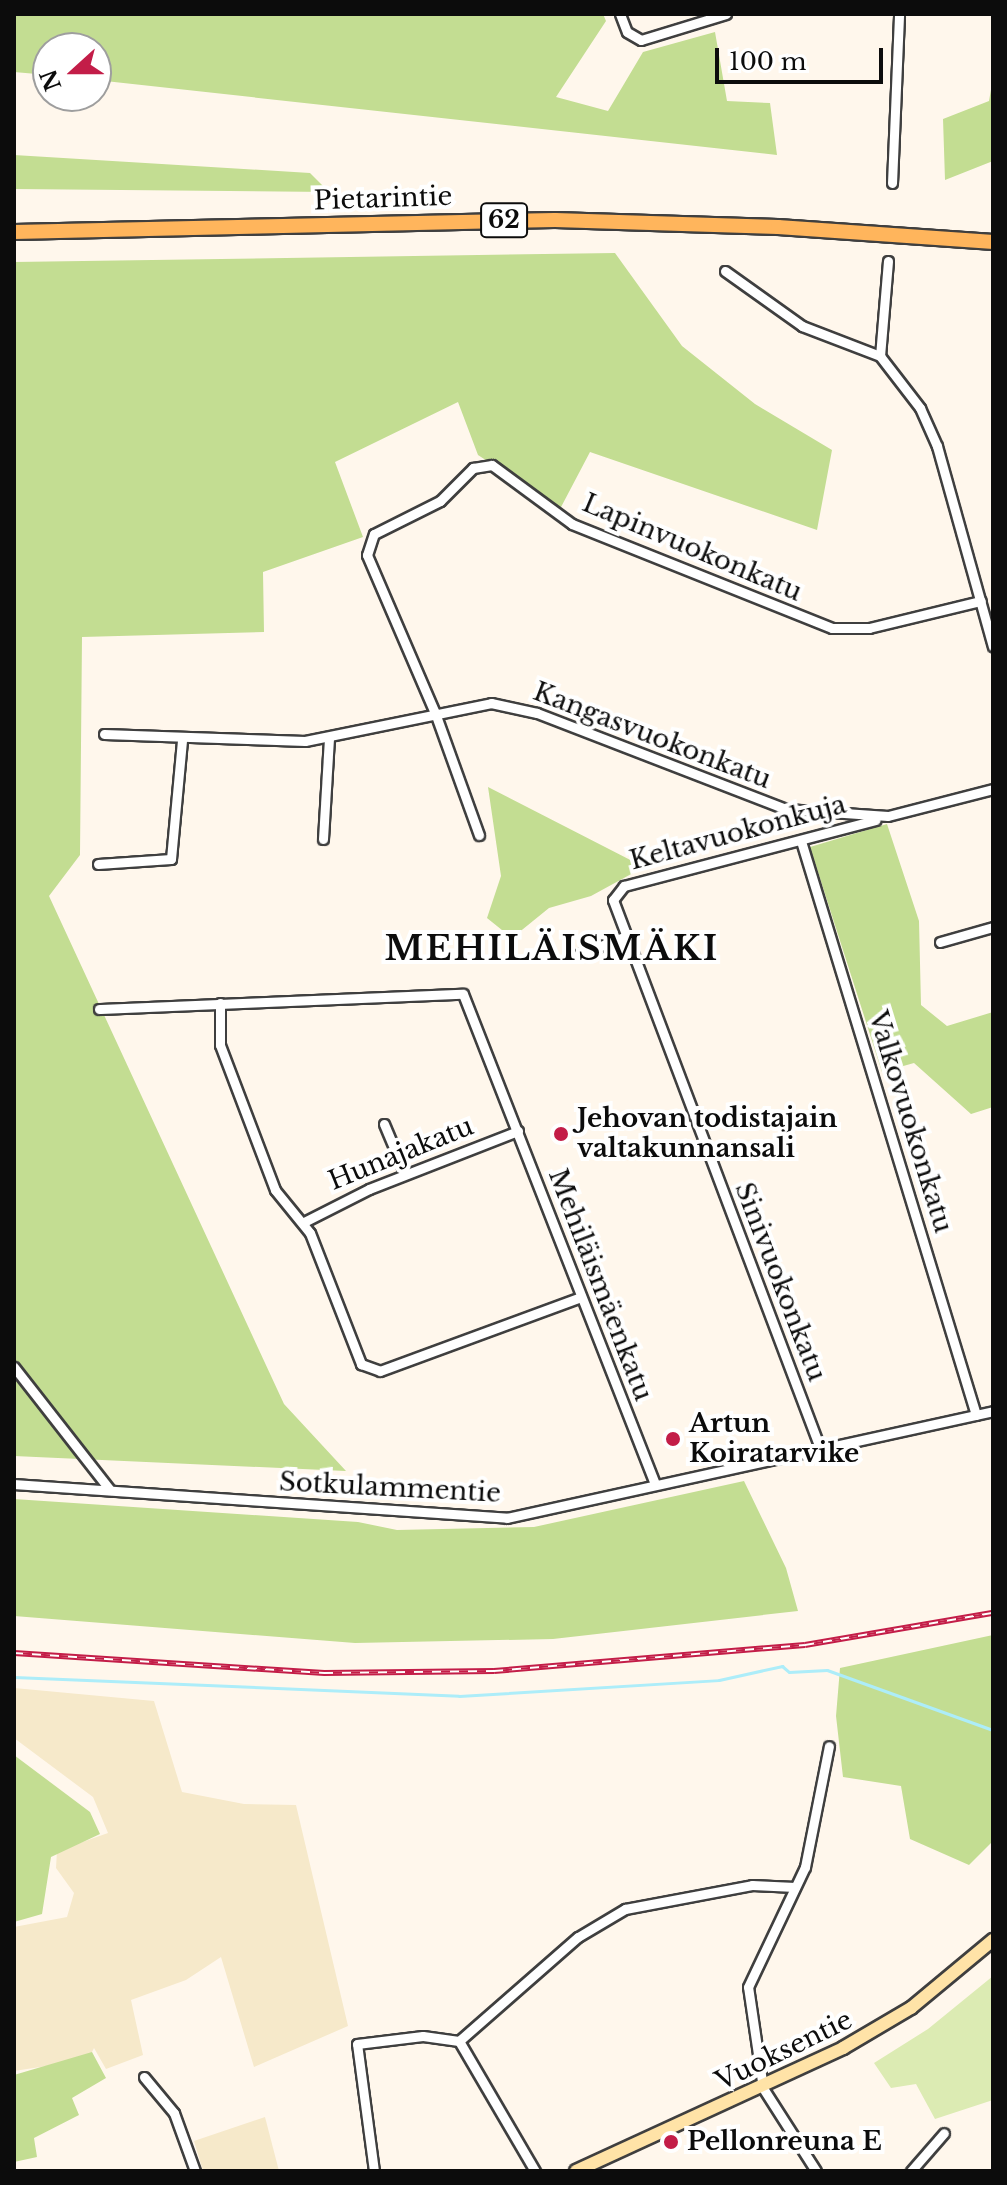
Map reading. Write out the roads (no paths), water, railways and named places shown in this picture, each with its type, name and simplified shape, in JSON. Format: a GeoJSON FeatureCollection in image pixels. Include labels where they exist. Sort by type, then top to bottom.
{"type":"FeatureCollection","features":[{"type":"Feature","properties":{"kind":"main road","name":"Pietarintie"},"geometry":{"type":"LineString","coordinates":[[14,232],[555,220],[778,227],[993,242]]}},
{"type":"Feature","properties":{"kind":"street"},"geometry":{"type":"LineString","coordinates":[[620,14],[634,38],[649,40],[726,14]]}},
{"type":"Feature","properties":{"kind":"street"},"geometry":{"type":"LineString","coordinates":[[892,183],[899,14]]}},
{"type":"Feature","properties":{"kind":"street"},"geometry":{"type":"LineString","coordinates":[[880,356],[888,261]]}},
{"type":"Feature","properties":{"kind":"street"},"geometry":{"type":"LineString","coordinates":[[725,271],[802,326],[880,356],[929,426],[993,646]]}},
{"type":"Feature","properties":{"kind":"street","name":"Lapinvuokonkatu"},"geometry":{"type":"LineString","coordinates":[[435,713],[387,606],[367,555],[368,543],[374,534],[440,501],[483,464],[507,475],[572,524],[832,628],[869,628],[981,601]]}},
{"type":"Feature","properties":{"kind":"street","name":"Kangasvuokonkatu"},"geometry":{"type":"LineString","coordinates":[[104,734],[182,740],[329,737],[491,703],[537,713],[786,809],[888,816],[993,789]]}},
{"type":"Feature","properties":{"kind":"street"},"geometry":{"type":"LineString","coordinates":[[435,713],[479,835]]}},
{"type":"Feature","properties":{"kind":"street"},"geometry":{"type":"LineString","coordinates":[[323,839],[329,737]]}},
{"type":"Feature","properties":{"kind":"street"},"geometry":{"type":"LineString","coordinates":[[98,864],[171,859],[182,740]]}},
{"type":"Feature","properties":{"kind":"street","name":"Keltavuokonkuja"},"geometry":{"type":"LineString","coordinates":[[613,908],[617,891],[624,886],[888,816]]}},
{"type":"Feature","properties":{"kind":"street","name":"Valkovuokonkatu"},"geometry":{"type":"LineString","coordinates":[[801,841],[976,1415]]}},
{"type":"Feature","properties":{"kind":"street","name":"Sinivuokonkatu"},"geometry":{"type":"LineString","coordinates":[[613,908],[820,1448]]}},
{"type":"Feature","properties":{"kind":"street"},"geometry":{"type":"LineString","coordinates":[[940,942],[993,927]]}},
{"type":"Feature","properties":{"kind":"street"},"geometry":{"type":"LineString","coordinates":[[577,955],[624,937]]}},
{"type":"Feature","properties":{"kind":"street","name":"Mehiläismäenkatu"},"geometry":{"type":"LineString","coordinates":[[99,1009],[463,994],[655,1484]]}},
{"type":"Feature","properties":{"kind":"street"},"geometry":{"type":"LineString","coordinates":[[220,1003],[220,1045],[275,1190],[304,1222],[354,1354],[369,1369],[380,1371],[581,1297]]}},
{"type":"Feature","properties":{"kind":"street"},"geometry":{"type":"LineString","coordinates":[[384,1124],[405,1174]]}},
{"type":"Feature","properties":{"kind":"street","name":"Hunajakatu"},"geometry":{"type":"LineString","coordinates":[[304,1222],[405,1174],[518,1131]]}},
{"type":"Feature","properties":{"kind":"street"},"geometry":{"type":"LineString","coordinates":[[14,1367],[110,1490]]}},
{"type":"Feature","properties":{"kind":"street","name":"Sotkulammentie"},"geometry":{"type":"LineString","coordinates":[[14,1484],[499,1518],[993,1411]]}},
{"type":"Feature","properties":{"kind":"street"},"geometry":{"type":"LineString","coordinates":[[816,2171],[763,2088],[748,1987],[795,1887],[811,1841],[829,1746]]}},
{"type":"Feature","properties":{"kind":"street"},"geometry":{"type":"LineString","coordinates":[[374,2171],[357,2044],[423,2036],[459,2041],[578,1937],[625,1909],[752,1885],[795,1887]]}},
{"type":"Feature","properties":{"kind":"street","name":"Vuoksentie"},"geometry":{"type":"LineString","coordinates":[[576,2171],[763,2088],[911,2008],[993,1940]]}},
{"type":"Feature","properties":{"kind":"street"},"geometry":{"type":"LineString","coordinates":[[459,2041],[535,2171]]}},
{"type":"Feature","properties":{"kind":"street"},"geometry":{"type":"LineString","coordinates":[[144,2077],[174,2113],[195,2171]]}},
{"type":"Feature","properties":{"kind":"street"},"geometry":{"type":"LineString","coordinates":[[911,2171],[944,2133]]}},
{"type":"Feature","properties":{"kind":"waterway"},"geometry":{"type":"LineString","coordinates":[[14,1677],[459,1696],[719,1680],[782,1666],[789,1672],[827,1670],[993,1730]]}},
{"type":"Feature","properties":{"kind":"railway"},"geometry":{"type":"LineString","coordinates":[[14,1653],[324,1673],[494,1671],[805,1645],[993,1613]]}},
{"type":"Feature","properties":{"kind":"place","name":"Jehovan todistajain valtakunnansali"},"geometry":{"type":"Point","coordinates":[561,1134]}},
{"type":"Feature","properties":{"kind":"place","name":"Artun Koiratarvike"},"geometry":{"type":"Point","coordinates":[673,1439]}},
{"type":"Feature","properties":{"kind":"place","name":"Pellonreuna E"},"geometry":{"type":"Point","coordinates":[671,2142]}},
{"type":"Feature","properties":{"kind":"district","name":"MEHILÄISMÄKI"},"geometry":{"type":"Point","coordinates":[552,949]}}]}
